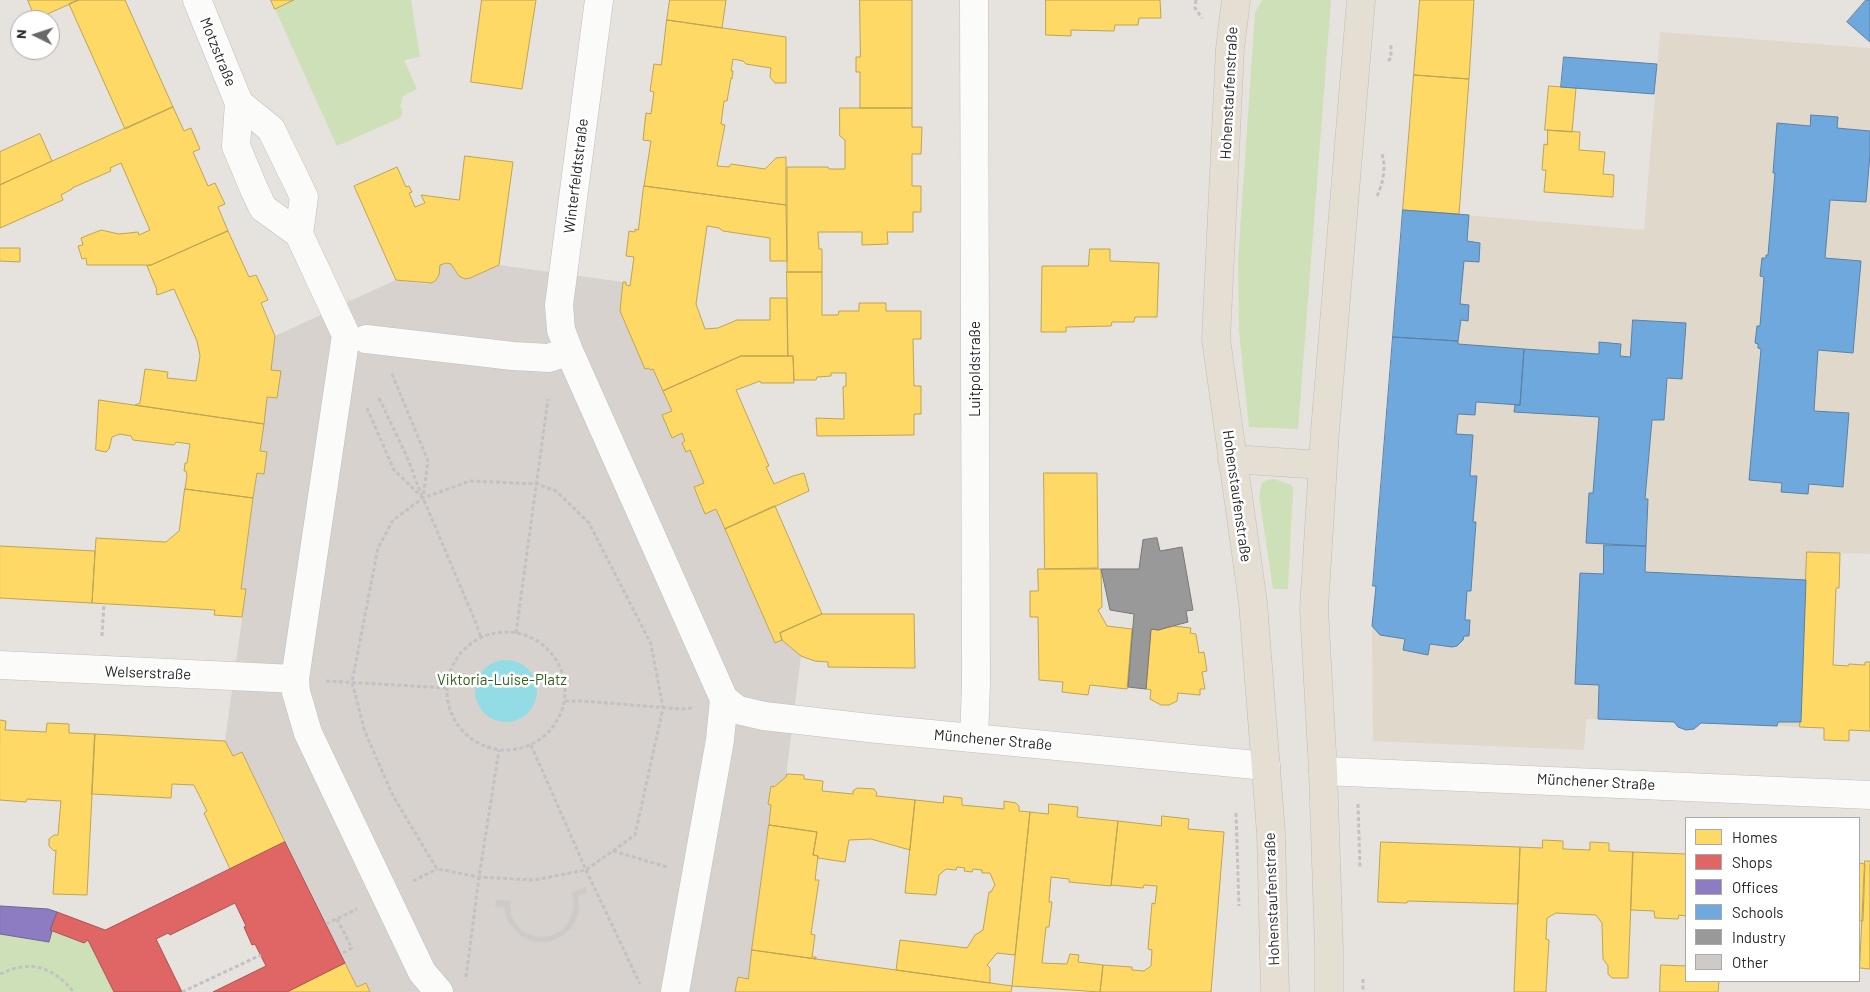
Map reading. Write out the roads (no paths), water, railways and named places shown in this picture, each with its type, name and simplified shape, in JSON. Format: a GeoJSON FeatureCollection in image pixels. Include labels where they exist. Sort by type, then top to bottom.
{"type":"FeatureCollection","features":[{"type":"Feature","properties":{"kind":"main road","name":"Hohenstaufenstraße"},"geometry":{"type":"LineString","coordinates":[[1236,0],[1230,49],[1216,339],[1253,603],[1271,843],[1275,992]]}},
{"type":"Feature","properties":{"kind":"main road"},"geometry":{"type":"LineString","coordinates":[[1329,992],[1323,771],[1314,609],[1322,465],[1361,0]]}},
{"type":"Feature","properties":{"kind":"main road"},"geometry":{"type":"LineString","coordinates":[[1232,459],[1322,465]]}},
{"type":"Feature","properties":{"kind":"street","name":"Motzstraße"},"geometry":{"type":"LineString","coordinates":[[197,0],[239,103],[236,146],[263,208],[299,234],[367,338]]}},
{"type":"Feature","properties":{"kind":"street","name":"Winterfeldtstraße"},"geometry":{"type":"LineString","coordinates":[[568,351],[561,330],[559,305],[600,0]]}},
{"type":"Feature","properties":{"kind":"street","name":"Luitpoldstraße"},"geometry":{"type":"LineString","coordinates":[[974,0],[976,685],[974,738]]}},
{"type":"Feature","properties":{"kind":"street","name":"Motzstraße"},"geometry":{"type":"LineString","coordinates":[[239,103],[271,129],[304,197],[299,234]]}},
{"type":"Feature","properties":{"kind":"street"},"geometry":{"type":"LineString","coordinates":[[439,992],[422,972],[308,733],[296,692],[295,678],[367,338],[513,356],[549,358],[568,351],[724,699],[720,740],[676,992]]}},
{"type":"Feature","properties":{"kind":"street","name":"Welserstraße"},"geometry":{"type":"LineString","coordinates":[[0,665],[295,678]]}},
{"type":"Feature","properties":{"kind":"street","name":"Münchener Straße"},"geometry":{"type":"LineString","coordinates":[[724,699],[738,710],[764,716],[1266,766]]}},
{"type":"Feature","properties":{"kind":"street","name":"Münchener Straße"},"geometry":{"type":"LineString","coordinates":[[1323,771],[1870,796]]}},
{"type":"Feature","properties":{"kind":"water"},"geometry":{"type":"Polygon","coordinates":[[[500,660],[512,660],[528,669],[535,679],[537,691],[535,703],[528,713],[512,722],[500,722],[489,717],[480,708],[475,697],[475,685],[480,674],[489,665],[500,660]]]}},
{"type":"Feature","properties":{"kind":"park label","name":"Viktoria-Luise-Platz"},"geometry":{"type":"Point","coordinates":[502,680]}}]}
